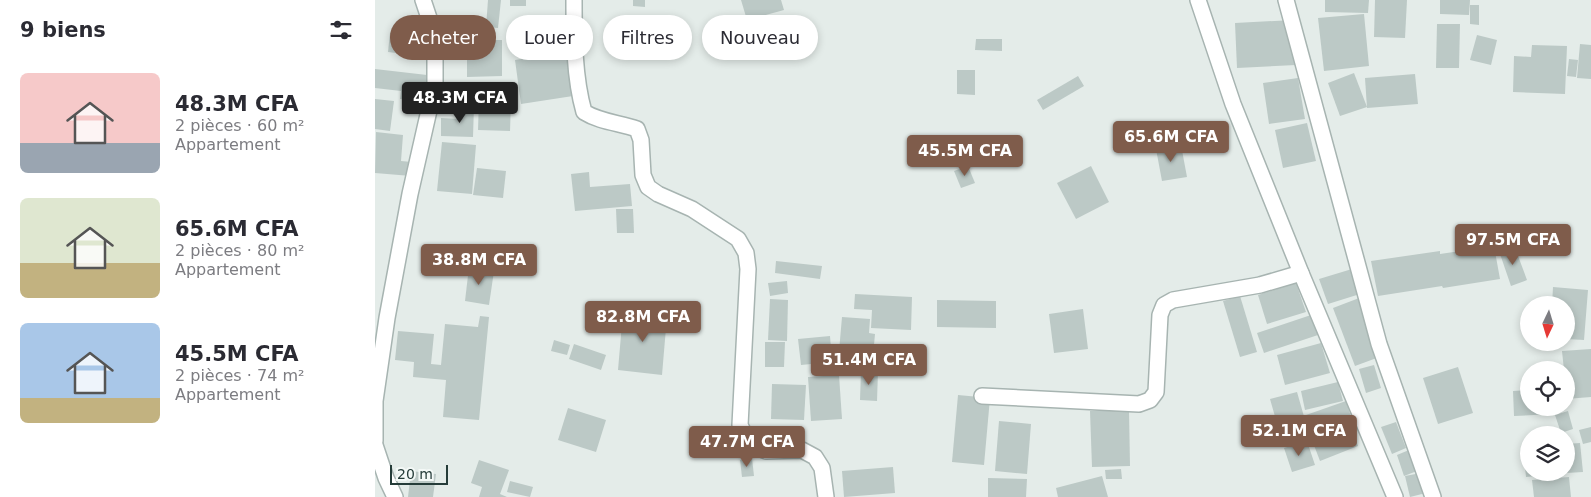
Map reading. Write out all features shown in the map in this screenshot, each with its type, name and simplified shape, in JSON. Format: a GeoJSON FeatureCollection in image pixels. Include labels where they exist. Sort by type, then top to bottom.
{"type":"FeatureCollection","features":[{"type":"Feature","properties":{"kind":"street"},"geometry":{"type":"LineString","coordinates":[[395,497],[386,478],[375,443],[375,402],[387,318],[409,194],[435,84],[435,36],[423,0]]}},
{"type":"Feature","properties":{"kind":"street"},"geometry":{"type":"LineString","coordinates":[[574,0],[574,37],[581,100],[585,112],[594,118],[637,129],[641,140],[643,175],[648,187],[658,194],[692,209],[719,226],[738,239],[746,253],[741,425],[749,444],[766,451],[802,450],[815,457],[822,468],[826,497]]}},
{"type":"Feature","properties":{"kind":"street"},"geometry":{"type":"LineString","coordinates":[[1198,0],[1233,104],[1301,273],[1395,497]]}},
{"type":"Feature","properties":{"kind":"street"},"geometry":{"type":"LineString","coordinates":[[1286,0],[1379,344],[1433,497]]}},
{"type":"Feature","properties":{"kind":"street"},"geometry":{"type":"LineString","coordinates":[[982,396],[1139,404],[1150,400],[1156,392],[1160,315],[1164,305],[1173,300],[1260,285],[1301,273]]}},
{"type":"Feature","properties":{"kind":"building"},"geometry":{"type":"Polygon","coordinates":[[[488,0],[501,0],[498,28],[496,28],[496,15],[487,15],[488,0]]]}},
{"type":"Feature","properties":{"kind":"building"},"geometry":{"type":"Polygon","coordinates":[[[510,0],[526,0],[526,6],[510,6],[510,0]]]}},
{"type":"Feature","properties":{"kind":"building"},"geometry":{"type":"Polygon","coordinates":[[[633,0],[645,0],[645,7],[633,6],[633,0]]]}},
{"type":"Feature","properties":{"kind":"building"},"geometry":{"type":"Polygon","coordinates":[[[741,0],[781,0],[784,10],[766,15],[746,15],[741,0]]]}},
{"type":"Feature","properties":{"kind":"building"},"geometry":{"type":"Polygon","coordinates":[[[1325,0],[1369,0],[1368,13],[1325,12],[1325,0]]]}},
{"type":"Feature","properties":{"kind":"building"},"geometry":{"type":"Polygon","coordinates":[[[1375,0],[1407,0],[1405,38],[1374,37],[1375,0]]]}},
{"type":"Feature","properties":{"kind":"building"},"geometry":{"type":"Polygon","coordinates":[[[1440,0],[1470,0],[1469,15],[1440,14],[1440,0]]]}},
{"type":"Feature","properties":{"kind":"building"},"geometry":{"type":"Polygon","coordinates":[[[1470,5],[1479,5],[1479,25],[1470,24],[1470,5]]]}},
{"type":"Feature","properties":{"kind":"building"},"geometry":{"type":"Polygon","coordinates":[[[1364,14],[1369,66],[1324,71],[1318,18],[1364,14]]]}},
{"type":"Feature","properties":{"kind":"building"},"geometry":{"type":"Polygon","coordinates":[[[1293,20],[1296,65],[1237,68],[1235,23],[1293,20]]]}},
{"type":"Feature","properties":{"kind":"building"},"geometry":{"type":"Polygon","coordinates":[[[1437,24],[1460,24],[1459,68],[1436,68],[1437,24]]]}},
{"type":"Feature","properties":{"kind":"building"},"geometry":{"type":"Polygon","coordinates":[[[390,33],[390,52],[388,52],[390,33]]]}},
{"type":"Feature","properties":{"kind":"building"},"geometry":{"type":"Polygon","coordinates":[[[1477,35],[1497,40],[1491,65],[1470,60],[1477,35]]]}},
{"type":"Feature","properties":{"kind":"building"},"geometry":{"type":"Polygon","coordinates":[[[976,39],[1002,39],[1002,51],[975,50],[976,39]]]}},
{"type":"Feature","properties":{"kind":"building"},"geometry":{"type":"Polygon","coordinates":[[[496,40],[502,40],[502,76],[467,77],[467,60],[496,60],[496,40]]]}},
{"type":"Feature","properties":{"kind":"building"},"geometry":{"type":"Polygon","coordinates":[[[1580,44],[1591,45],[1591,79],[1577,78],[1580,44]]]}},
{"type":"Feature","properties":{"kind":"building"},"geometry":{"type":"Polygon","coordinates":[[[1532,45],[1567,46],[1565,94],[1513,92],[1514,56],[1531,57],[1532,45]]]}},
{"type":"Feature","properties":{"kind":"building"},"geometry":{"type":"Polygon","coordinates":[[[1569,59],[1578,60],[1576,77],[1567,76],[1569,59]]]}},
{"type":"Feature","properties":{"kind":"building"},"geometry":{"type":"Polygon","coordinates":[[[515,60],[567,60],[573,96],[521,104],[515,60]]]}},
{"type":"Feature","properties":{"kind":"building"},"geometry":{"type":"Polygon","coordinates":[[[375,69],[427,75],[424,101],[400,99],[401,91],[375,88],[375,69]]]}},
{"type":"Feature","properties":{"kind":"building"},"geometry":{"type":"Polygon","coordinates":[[[957,70],[975,70],[975,95],[957,94],[957,70]]]}},
{"type":"Feature","properties":{"kind":"building"},"geometry":{"type":"Polygon","coordinates":[[[1354,73],[1367,107],[1340,116],[1328,83],[1354,73]]]}},
{"type":"Feature","properties":{"kind":"building"},"geometry":{"type":"Polygon","coordinates":[[[1415,74],[1418,104],[1367,108],[1365,78],[1415,74]]]}},
{"type":"Feature","properties":{"kind":"building"},"geometry":{"type":"Polygon","coordinates":[[[1078,76],[1084,86],[1043,110],[1037,100],[1078,76]]]}},
{"type":"Feature","properties":{"kind":"building"},"geometry":{"type":"Polygon","coordinates":[[[1298,78],[1305,119],[1269,124],[1263,83],[1298,78]]]}},
{"type":"Feature","properties":{"kind":"building"},"geometry":{"type":"Polygon","coordinates":[[[375,99],[394,101],[390,131],[375,129],[375,99]]]}},
{"type":"Feature","properties":{"kind":"building"},"geometry":{"type":"Polygon","coordinates":[[[479,99],[511,100],[510,131],[478,130],[479,99]]]}},
{"type":"Feature","properties":{"kind":"building"},"geometry":{"type":"Polygon","coordinates":[[[460,105],[474,105],[473,137],[441,136],[441,118],[459,119],[460,105]]]}},
{"type":"Feature","properties":{"kind":"building"},"geometry":{"type":"Polygon","coordinates":[[[1307,123],[1316,161],[1283,168],[1275,130],[1307,123]]]}},
{"type":"Feature","properties":{"kind":"building"},"geometry":{"type":"Polygon","coordinates":[[[376,132],[403,135],[401,161],[412,162],[411,176],[375,173],[376,132]]]}},
{"type":"Feature","properties":{"kind":"building"},"geometry":{"type":"Polygon","coordinates":[[[442,142],[476,145],[472,194],[437,191],[442,142]]]}},
{"type":"Feature","properties":{"kind":"building"},"geometry":{"type":"Polygon","coordinates":[[[1181,145],[1187,177],[1162,181],[1156,149],[1181,145]]]}},
{"type":"Feature","properties":{"kind":"building"},"geometry":{"type":"Polygon","coordinates":[[[968,166],[975,183],[961,188],[954,171],[968,166]]]}},
{"type":"Feature","properties":{"kind":"building"},"geometry":{"type":"Polygon","coordinates":[[[1091,166],[1109,202],[1076,219],[1057,183],[1091,166]]]}},
{"type":"Feature","properties":{"kind":"building"},"geometry":{"type":"Polygon","coordinates":[[[477,168],[506,171],[503,198],[473,195],[477,168]]]}},
{"type":"Feature","properties":{"kind":"building"},"geometry":{"type":"Polygon","coordinates":[[[589,172],[590,187],[630,184],[632,206],[575,211],[571,174],[589,172]]]}},
{"type":"Feature","properties":{"kind":"building"},"geometry":{"type":"Polygon","coordinates":[[[616,209],[633,209],[634,233],[617,233],[616,209]]]}},
{"type":"Feature","properties":{"kind":"building"},"geometry":{"type":"Polygon","coordinates":[[[1514,245],[1527,280],[1511,286],[1499,251],[1514,245]]]}},
{"type":"Feature","properties":{"kind":"building"},"geometry":{"type":"Polygon","coordinates":[[[1494,246],[1500,279],[1378,296],[1371,261],[1440,251],[1440,254],[1494,246]]]}},
{"type":"Feature","properties":{"kind":"building"},"geometry":{"type":"Polygon","coordinates":[[[512,252],[526,255],[522,268],[508,263],[512,252]]]}},
{"type":"Feature","properties":{"kind":"building"},"geometry":{"type":"Polygon","coordinates":[[[776,261],[822,266],[820,279],[775,273],[776,261]]]}},
{"type":"Feature","properties":{"kind":"building"},"geometry":{"type":"Polygon","coordinates":[[[469,267],[494,271],[489,305],[465,301],[469,267]]]}},
{"type":"Feature","properties":{"kind":"building"},"geometry":{"type":"Polygon","coordinates":[[[1352,269],[1360,294],[1328,304],[1319,279],[1352,269]]]}},
{"type":"Feature","properties":{"kind":"building"},"geometry":{"type":"Polygon","coordinates":[[[787,281],[788,293],[770,296],[768,283],[787,281]]]}},
{"type":"Feature","properties":{"kind":"building"},"geometry":{"type":"Polygon","coordinates":[[[1296,283],[1306,312],[1267,324],[1258,295],[1296,283]]]}},
{"type":"Feature","properties":{"kind":"building"},"geometry":{"type":"Polygon","coordinates":[[[1553,287],[1588,290],[1584,340],[1575,340],[1575,296],[1552,296],[1553,287]]]}},
{"type":"Feature","properties":{"kind":"building"},"geometry":{"type":"Polygon","coordinates":[[[855,294],[912,297],[911,330],[871,328],[872,310],[854,309],[855,294]]]}},
{"type":"Feature","properties":{"kind":"building"},"geometry":{"type":"Polygon","coordinates":[[[1367,295],[1382,356],[1355,366],[1333,308],[1367,295]]]}},
{"type":"Feature","properties":{"kind":"building"},"geometry":{"type":"Polygon","coordinates":[[[1240,296],[1257,352],[1240,357],[1223,301],[1240,296]]]}},
{"type":"Feature","properties":{"kind":"building"},"geometry":{"type":"Polygon","coordinates":[[[770,299],[788,300],[787,341],[768,340],[770,299]]]}},
{"type":"Feature","properties":{"kind":"building"},"geometry":{"type":"Polygon","coordinates":[[[937,300],[996,301],[996,328],[937,327],[937,300]]]}},
{"type":"Feature","properties":{"kind":"building"},"geometry":{"type":"Polygon","coordinates":[[[1083,309],[1088,349],[1054,353],[1049,314],[1083,309]]]}},
{"type":"Feature","properties":{"kind":"building"},"geometry":{"type":"Polygon","coordinates":[[[623,312],[667,316],[662,375],[618,370],[623,312]]]}},
{"type":"Feature","properties":{"kind":"building"},"geometry":{"type":"Polygon","coordinates":[[[1311,315],[1318,335],[1264,353],[1257,333],[1311,315]]]}},
{"type":"Feature","properties":{"kind":"building"},"geometry":{"type":"Polygon","coordinates":[[[480,316],[489,317],[479,420],[443,417],[446,380],[413,377],[414,362],[395,360],[398,331],[434,334],[431,364],[441,365],[445,324],[478,327],[480,316]]]}},
{"type":"Feature","properties":{"kind":"building"},"geometry":{"type":"Polygon","coordinates":[[[842,317],[870,319],[869,333],[875,334],[872,366],[838,363],[842,317]]]}},
{"type":"Feature","properties":{"kind":"building"},"geometry":{"type":"Polygon","coordinates":[[[830,336],[832,362],[801,365],[798,339],[830,336]]]}},
{"type":"Feature","properties":{"kind":"building"},"geometry":{"type":"Polygon","coordinates":[[[554,340],[570,345],[567,355],[551,351],[554,340]]]}},
{"type":"Feature","properties":{"kind":"building"},"geometry":{"type":"Polygon","coordinates":[[[765,342],[785,342],[784,367],[765,367],[765,342]]]}},
{"type":"Feature","properties":{"kind":"building"},"geometry":{"type":"Polygon","coordinates":[[[1321,343],[1330,373],[1285,385],[1277,355],[1321,343]]]}},
{"type":"Feature","properties":{"kind":"building"},"geometry":{"type":"Polygon","coordinates":[[[574,344],[606,355],[601,370],[569,359],[574,344]]]}},
{"type":"Feature","properties":{"kind":"building"},"geometry":{"type":"Polygon","coordinates":[[[1591,349],[1591,397],[1575,398],[1575,361],[1563,361],[1562,351],[1591,349]]]}},
{"type":"Feature","properties":{"kind":"building"},"geometry":{"type":"Polygon","coordinates":[[[878,354],[890,355],[890,365],[878,365],[878,354]]]}},
{"type":"Feature","properties":{"kind":"building"},"geometry":{"type":"Polygon","coordinates":[[[1374,365],[1381,388],[1366,393],[1359,369],[1374,365]]]}},
{"type":"Feature","properties":{"kind":"building"},"geometry":{"type":"Polygon","coordinates":[[[1458,367],[1473,413],[1438,424],[1423,378],[1458,367]]]}},
{"type":"Feature","properties":{"kind":"building"},"geometry":{"type":"Polygon","coordinates":[[[861,371],[878,371],[877,401],[860,400],[861,371]]]}},
{"type":"Feature","properties":{"kind":"building"},"geometry":{"type":"Polygon","coordinates":[[[839,375],[842,419],[811,421],[808,377],[839,375]]]}},
{"type":"Feature","properties":{"kind":"building"},"geometry":{"type":"Polygon","coordinates":[[[1338,382],[1343,401],[1305,410],[1301,391],[1338,382]]]}},
{"type":"Feature","properties":{"kind":"building"},"geometry":{"type":"Polygon","coordinates":[[[772,384],[806,385],[804,420],[771,419],[772,384]]]}},
{"type":"Feature","properties":{"kind":"building"},"geometry":{"type":"Polygon","coordinates":[[[1513,391],[1520,391],[1520,416],[1514,416],[1513,391]]]}},
{"type":"Feature","properties":{"kind":"building"},"geometry":{"type":"Polygon","coordinates":[[[1297,392],[1307,427],[1280,434],[1270,399],[1297,392]]]}},
{"type":"Feature","properties":{"kind":"building"},"geometry":{"type":"Polygon","coordinates":[[[958,395],[990,398],[984,465],[952,462],[958,395]]]}},
{"type":"Feature","properties":{"kind":"building"},"geometry":{"type":"Polygon","coordinates":[[[1346,401],[1353,423],[1313,437],[1306,415],[1346,401]]]}},
{"type":"Feature","properties":{"kind":"building"},"geometry":{"type":"Polygon","coordinates":[[[568,408],[606,420],[596,452],[558,440],[568,408]]]}},
{"type":"Feature","properties":{"kind":"building"},"geometry":{"type":"Polygon","coordinates":[[[1129,410],[1130,466],[1092,467],[1090,411],[1129,410]]]}},
{"type":"Feature","properties":{"kind":"building"},"geometry":{"type":"Polygon","coordinates":[[[1555,416],[1569,416],[1572,426],[1559,426],[1555,416]]]}},
{"type":"Feature","properties":{"kind":"building"},"geometry":{"type":"Polygon","coordinates":[[[999,421],[1031,424],[1027,474],[995,471],[999,421]]]}},
{"type":"Feature","properties":{"kind":"building"},"geometry":{"type":"Polygon","coordinates":[[[1396,422],[1406,448],[1392,454],[1381,427],[1396,422]]]}},
{"type":"Feature","properties":{"kind":"building"},"geometry":{"type":"Polygon","coordinates":[[[1350,425],[1358,446],[1320,461],[1312,440],[1350,425]]]}},
{"type":"Feature","properties":{"kind":"building"},"geometry":{"type":"Polygon","coordinates":[[[1591,427],[1591,442],[1583,444],[1579,430],[1591,427]]]}},
{"type":"Feature","properties":{"kind":"building"},"geometry":{"type":"Polygon","coordinates":[[[1307,441],[1315,465],[1292,472],[1284,448],[1307,441]]]}},
{"type":"Feature","properties":{"kind":"building"},"geometry":{"type":"Polygon","coordinates":[[[1575,443],[1580,443],[1583,472],[1575,472],[1575,443]]]}},
{"type":"Feature","properties":{"kind":"building"},"geometry":{"type":"Polygon","coordinates":[[[1409,450],[1417,471],[1404,476],[1397,455],[1409,450]]]}},
{"type":"Feature","properties":{"kind":"building"},"geometry":{"type":"Polygon","coordinates":[[[752,458],[754,476],[742,477],[740,460],[752,458]]]}},
{"type":"Feature","properties":{"kind":"building"},"geometry":{"type":"Polygon","coordinates":[[[479,460],[509,470],[500,494],[507,497],[479,497],[482,487],[471,483],[479,460]]]}},
{"type":"Feature","properties":{"kind":"building"},"geometry":{"type":"Polygon","coordinates":[[[893,467],[895,493],[844,497],[842,471],[893,467]]]}},
{"type":"Feature","properties":{"kind":"building"},"geometry":{"type":"Polygon","coordinates":[[[1121,469],[1122,479],[1106,479],[1105,470],[1121,469]]]}},
{"type":"Feature","properties":{"kind":"building"},"geometry":{"type":"Polygon","coordinates":[[[411,471],[436,474],[433,497],[408,497],[411,471]]]}},
{"type":"Feature","properties":{"kind":"building"},"geometry":{"type":"Polygon","coordinates":[[[1421,473],[1426,493],[1410,497],[1405,476],[1421,473]]]}},
{"type":"Feature","properties":{"kind":"building"},"geometry":{"type":"Polygon","coordinates":[[[1102,476],[1108,497],[1058,497],[1056,488],[1102,476]]]}},
{"type":"Feature","properties":{"kind":"building"},"geometry":{"type":"Polygon","coordinates":[[[988,478],[1027,479],[1026,497],[988,497],[988,478]]]}},
{"type":"Feature","properties":{"kind":"building"},"geometry":{"type":"Polygon","coordinates":[[[510,481],[533,487],[530,497],[507,492],[510,481]]]}},
{"type":"Feature","properties":{"kind":"building"},"geometry":{"type":"Polygon","coordinates":[[[1532,481],[1569,481],[1571,497],[1534,497],[1532,481]]]}}]}
